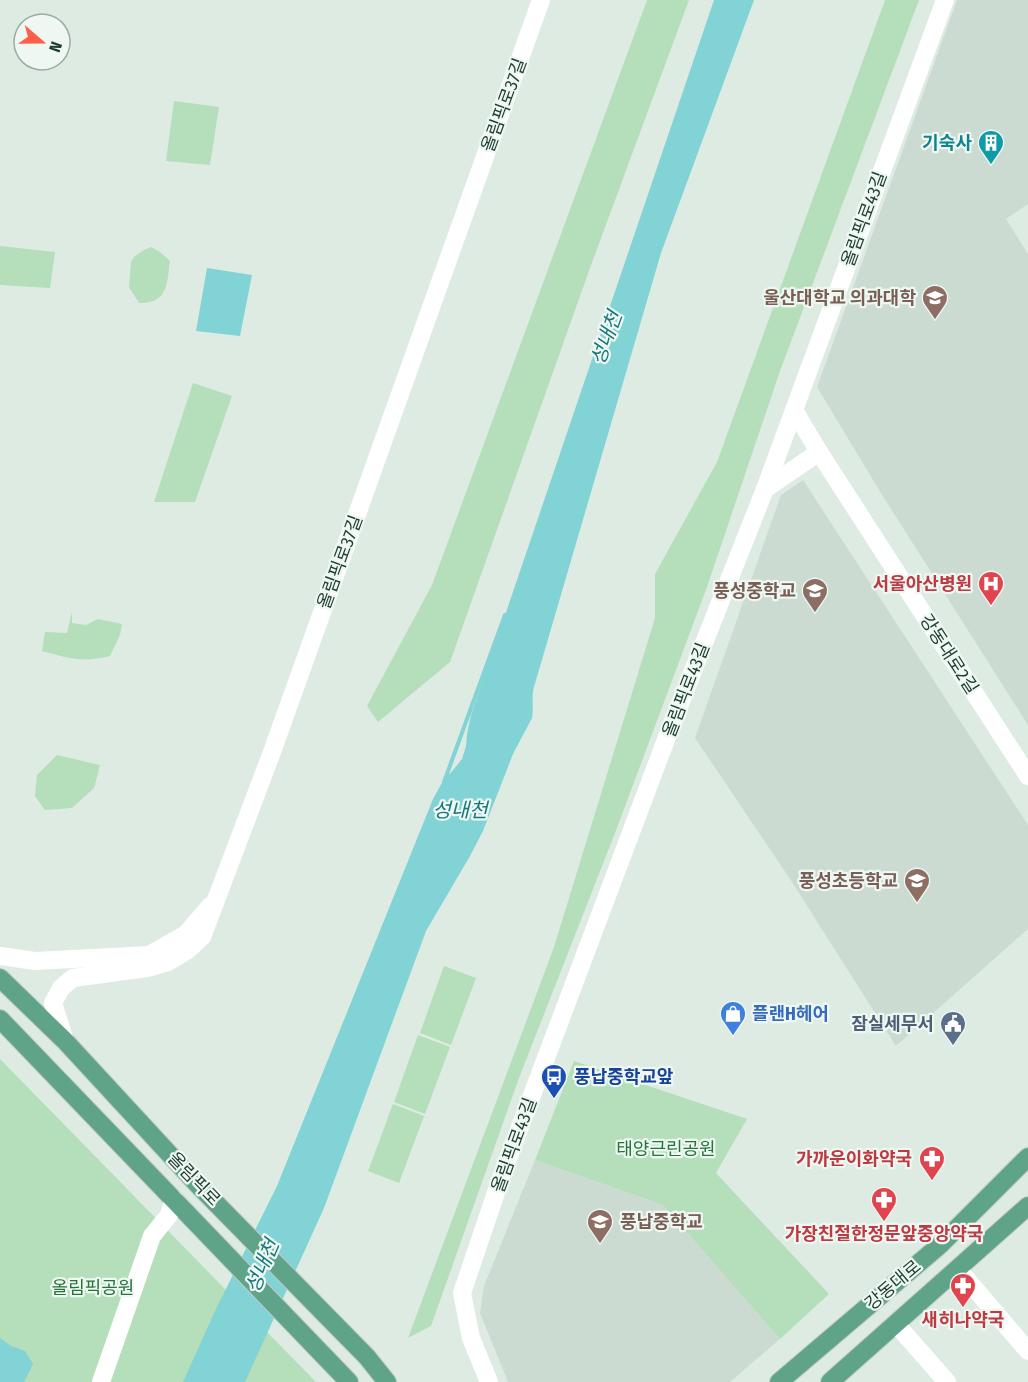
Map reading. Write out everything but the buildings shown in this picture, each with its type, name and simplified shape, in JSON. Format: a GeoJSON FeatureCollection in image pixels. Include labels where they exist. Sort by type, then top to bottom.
{"type":"FeatureCollection","features":[{"type":"Feature","properties":{"kind":"main road","name":"올림픽로"},"geometry":{"type":"LineString","coordinates":[[0,978],[65,1041],[197,1184],[367,1357],[387,1382]]}},
{"type":"Feature","properties":{"kind":"main road","name":"올림픽로"},"geometry":{"type":"LineString","coordinates":[[0,1018],[349,1382]]}},
{"type":"Feature","properties":{"kind":"main road","name":"강동대로"},"geometry":{"type":"LineString","coordinates":[[779,1382],[940,1245],[1028,1157]]}},
{"type":"Feature","properties":{"kind":"main road","name":"강동대로"},"geometry":{"type":"LineString","coordinates":[[830,1382],[958,1269],[1026,1213]]}},
{"type":"Feature","properties":{"kind":"street","name":"올림픽로37길"},"geometry":{"type":"LineString","coordinates":[[0,956],[35,961],[149,955],[186,934],[218,898],[541,0]]}},
{"type":"Feature","properties":{"kind":"street","name":"올림픽로43길"},"geometry":{"type":"LineString","coordinates":[[489,1382],[471,1338],[462,1293],[503,1172],[667,738],[765,489],[945,0]]}},
{"type":"Feature","properties":{"kind":"street","name":"강동대로2길"},"geometry":{"type":"LineString","coordinates":[[794,410],[1028,776]]}},
{"type":"Feature","properties":{"kind":"street"},"geometry":{"type":"LineString","coordinates":[[765,489],[819,452]]}},
{"type":"Feature","properties":{"kind":"street"},"geometry":{"type":"LineString","coordinates":[[65,1041],[53,1003],[61,988],[73,978],[147,968],[168,962],[202,938],[218,898]]}},
{"type":"Feature","properties":{"kind":"street"},"geometry":{"type":"LineString","coordinates":[[101,1382],[152,1236],[177,1203]]}},
{"type":"Feature","properties":{"kind":"street"},"geometry":{"type":"LineString","coordinates":[[958,1269],[1028,1351]]}},
{"type":"Feature","properties":{"kind":"street"},"geometry":{"type":"LineString","coordinates":[[896,1324],[946,1382]]}},
{"type":"Feature","properties":{"kind":"shaded area","name":"울산대학교 의과대학"},"geometry":{"type":"Polygon","coordinates":[[[957,0],[1028,0],[1028,204],[1006,219],[1028,254],[1028,725],[879,490],[817,387],[957,0]]]}},
{"type":"Feature","properties":{"kind":"shaded area"},"geometry":{"type":"Polygon","coordinates":[[[803,480],[1028,825],[1028,929],[896,1046],[790,879],[695,738],[781,495],[803,480]]]}},
{"type":"Feature","properties":{"kind":"shaded area","name":"풍납중학교"},"geometry":{"type":"Polygon","coordinates":[[[535,1160],[663,1205],[780,1339],[730,1382],[508,1382],[480,1313],[484,1286],[535,1160]]]}},
{"type":"Feature","properties":{"kind":"green space"},"geometry":{"type":"Polygon","coordinates":[[[647,0],[689,0],[590,268],[450,662],[378,722],[367,706],[432,585],[647,0]]]}},
{"type":"Feature","properties":{"kind":"green space"},"geometry":{"type":"Polygon","coordinates":[[[885,0],[919,0],[780,371],[707,587],[615,833],[519,1078],[431,1326],[408,1338],[554,947],[655,618],[655,574],[717,462],[885,0]]]}},
{"type":"Feature","properties":{"kind":"green space"},"geometry":{"type":"Polygon","coordinates":[[[174,101],[219,107],[210,165],[166,161],[174,101]]]}},
{"type":"Feature","properties":{"kind":"green space"},"geometry":{"type":"Polygon","coordinates":[[[0,246],[55,252],[50,288],[0,285],[0,246]]]}},
{"type":"Feature","properties":{"kind":"green space"},"geometry":{"type":"Polygon","coordinates":[[[151,247],[170,261],[167,284],[161,296],[156,300],[139,303],[129,287],[131,262],[135,256],[151,247]]]}},
{"type":"Feature","properties":{"kind":"green space"},"geometry":{"type":"Polygon","coordinates":[[[193,383],[232,396],[195,502],[154,502],[193,383]]]}},
{"type":"Feature","properties":{"kind":"green space"},"geometry":{"type":"Polygon","coordinates":[[[72,612],[72,623],[86,625],[98,619],[122,624],[120,635],[110,656],[68,658],[42,651],[45,632],[67,633],[72,612]]]}},
{"type":"Feature","properties":{"kind":"green space"},"geometry":{"type":"Polygon","coordinates":[[[57,755],[100,765],[94,788],[72,808],[45,810],[35,796],[37,775],[57,755]]]}},
{"type":"Feature","properties":{"kind":"green space"},"geometry":{"type":"Polygon","coordinates":[[[444,966],[476,978],[451,1045],[420,1033],[444,966]]]}},
{"type":"Feature","properties":{"kind":"green space"},"geometry":{"type":"Polygon","coordinates":[[[418,1035],[450,1047],[425,1114],[394,1102],[418,1035]]]}},
{"type":"Feature","properties":{"kind":"green space","name":"올림픽공원"},"geometry":{"type":"Polygon","coordinates":[[[0,1059],[316,1382],[0,1382],[0,1059]]]}},
{"type":"Feature","properties":{"kind":"green space","name":"태양근린공원"},"geometry":{"type":"Polygon","coordinates":[[[574,1061],[747,1119],[716,1173],[829,1294],[780,1339],[663,1205],[535,1160],[574,1061]]]}},
{"type":"Feature","properties":{"kind":"green space"},"geometry":{"type":"Polygon","coordinates":[[[393,1104],[424,1116],[399,1183],[368,1171],[393,1104]]]}},
{"type":"Feature","properties":{"kind":"water","name":"성내천"},"geometry":{"type":"Polygon","coordinates":[[[714,0],[754,0],[661,253],[534,687],[532,718],[513,754],[483,831],[426,931],[324,1208],[245,1382],[183,1382],[215,1311],[277,1186],[433,799],[443,781],[462,759],[471,715],[714,0]]]}},
{"type":"Feature","properties":{"kind":"water"},"geometry":{"type":"Polygon","coordinates":[[[207,268],[252,275],[240,336],[196,331],[207,268]]]}},
{"type":"Feature","properties":{"kind":"water"},"geometry":{"type":"Polygon","coordinates":[[[0,1338],[11,1346],[25,1351],[33,1364],[24,1382],[0,1382],[0,1338]]]}},
{"type":"Feature","properties":{"kind":"waterway","name":"성내천"},"geometry":{"type":"LineString","coordinates":[[444,782],[505,615]]}},
{"type":"Feature","properties":{"kind":"place","name":"기숙사"},"geometry":{"type":"Point","coordinates":[991,166]}},
{"type":"Feature","properties":{"kind":"place","name":"울산대학교 의과대학"},"geometry":{"type":"Point","coordinates":[935,321]}},
{"type":"Feature","properties":{"kind":"place","name":"서울아산병원"},"geometry":{"type":"Point","coordinates":[991,607]}},
{"type":"Feature","properties":{"kind":"place","name":"풍성중학교"},"geometry":{"type":"Point","coordinates":[815,614]}},
{"type":"Feature","properties":{"kind":"place","name":"풍성초등학교"},"geometry":{"type":"Point","coordinates":[917,904]}},
{"type":"Feature","properties":{"kind":"place","name":"플랜H헤어"},"geometry":{"type":"Point","coordinates":[733,1037]}},
{"type":"Feature","properties":{"kind":"place","name":"잠실세무서"},"geometry":{"type":"Point","coordinates":[953,1047]}},
{"type":"Feature","properties":{"kind":"place","name":"풍납중학교앞"},"geometry":{"type":"Point","coordinates":[554,1100]}},
{"type":"Feature","properties":{"kind":"place","name":"가까운이화약국"},"geometry":{"type":"Point","coordinates":[932,1182]}},
{"type":"Feature","properties":{"kind":"place","name":"가장친절한정문앞중앙약국"},"geometry":{"type":"Point","coordinates":[884,1223]}},
{"type":"Feature","properties":{"kind":"place","name":"풍납중학교"},"geometry":{"type":"Point","coordinates":[600,1245]}},
{"type":"Feature","properties":{"kind":"place","name":"새히나약국"},"geometry":{"type":"Point","coordinates":[963,1309]}}]}
